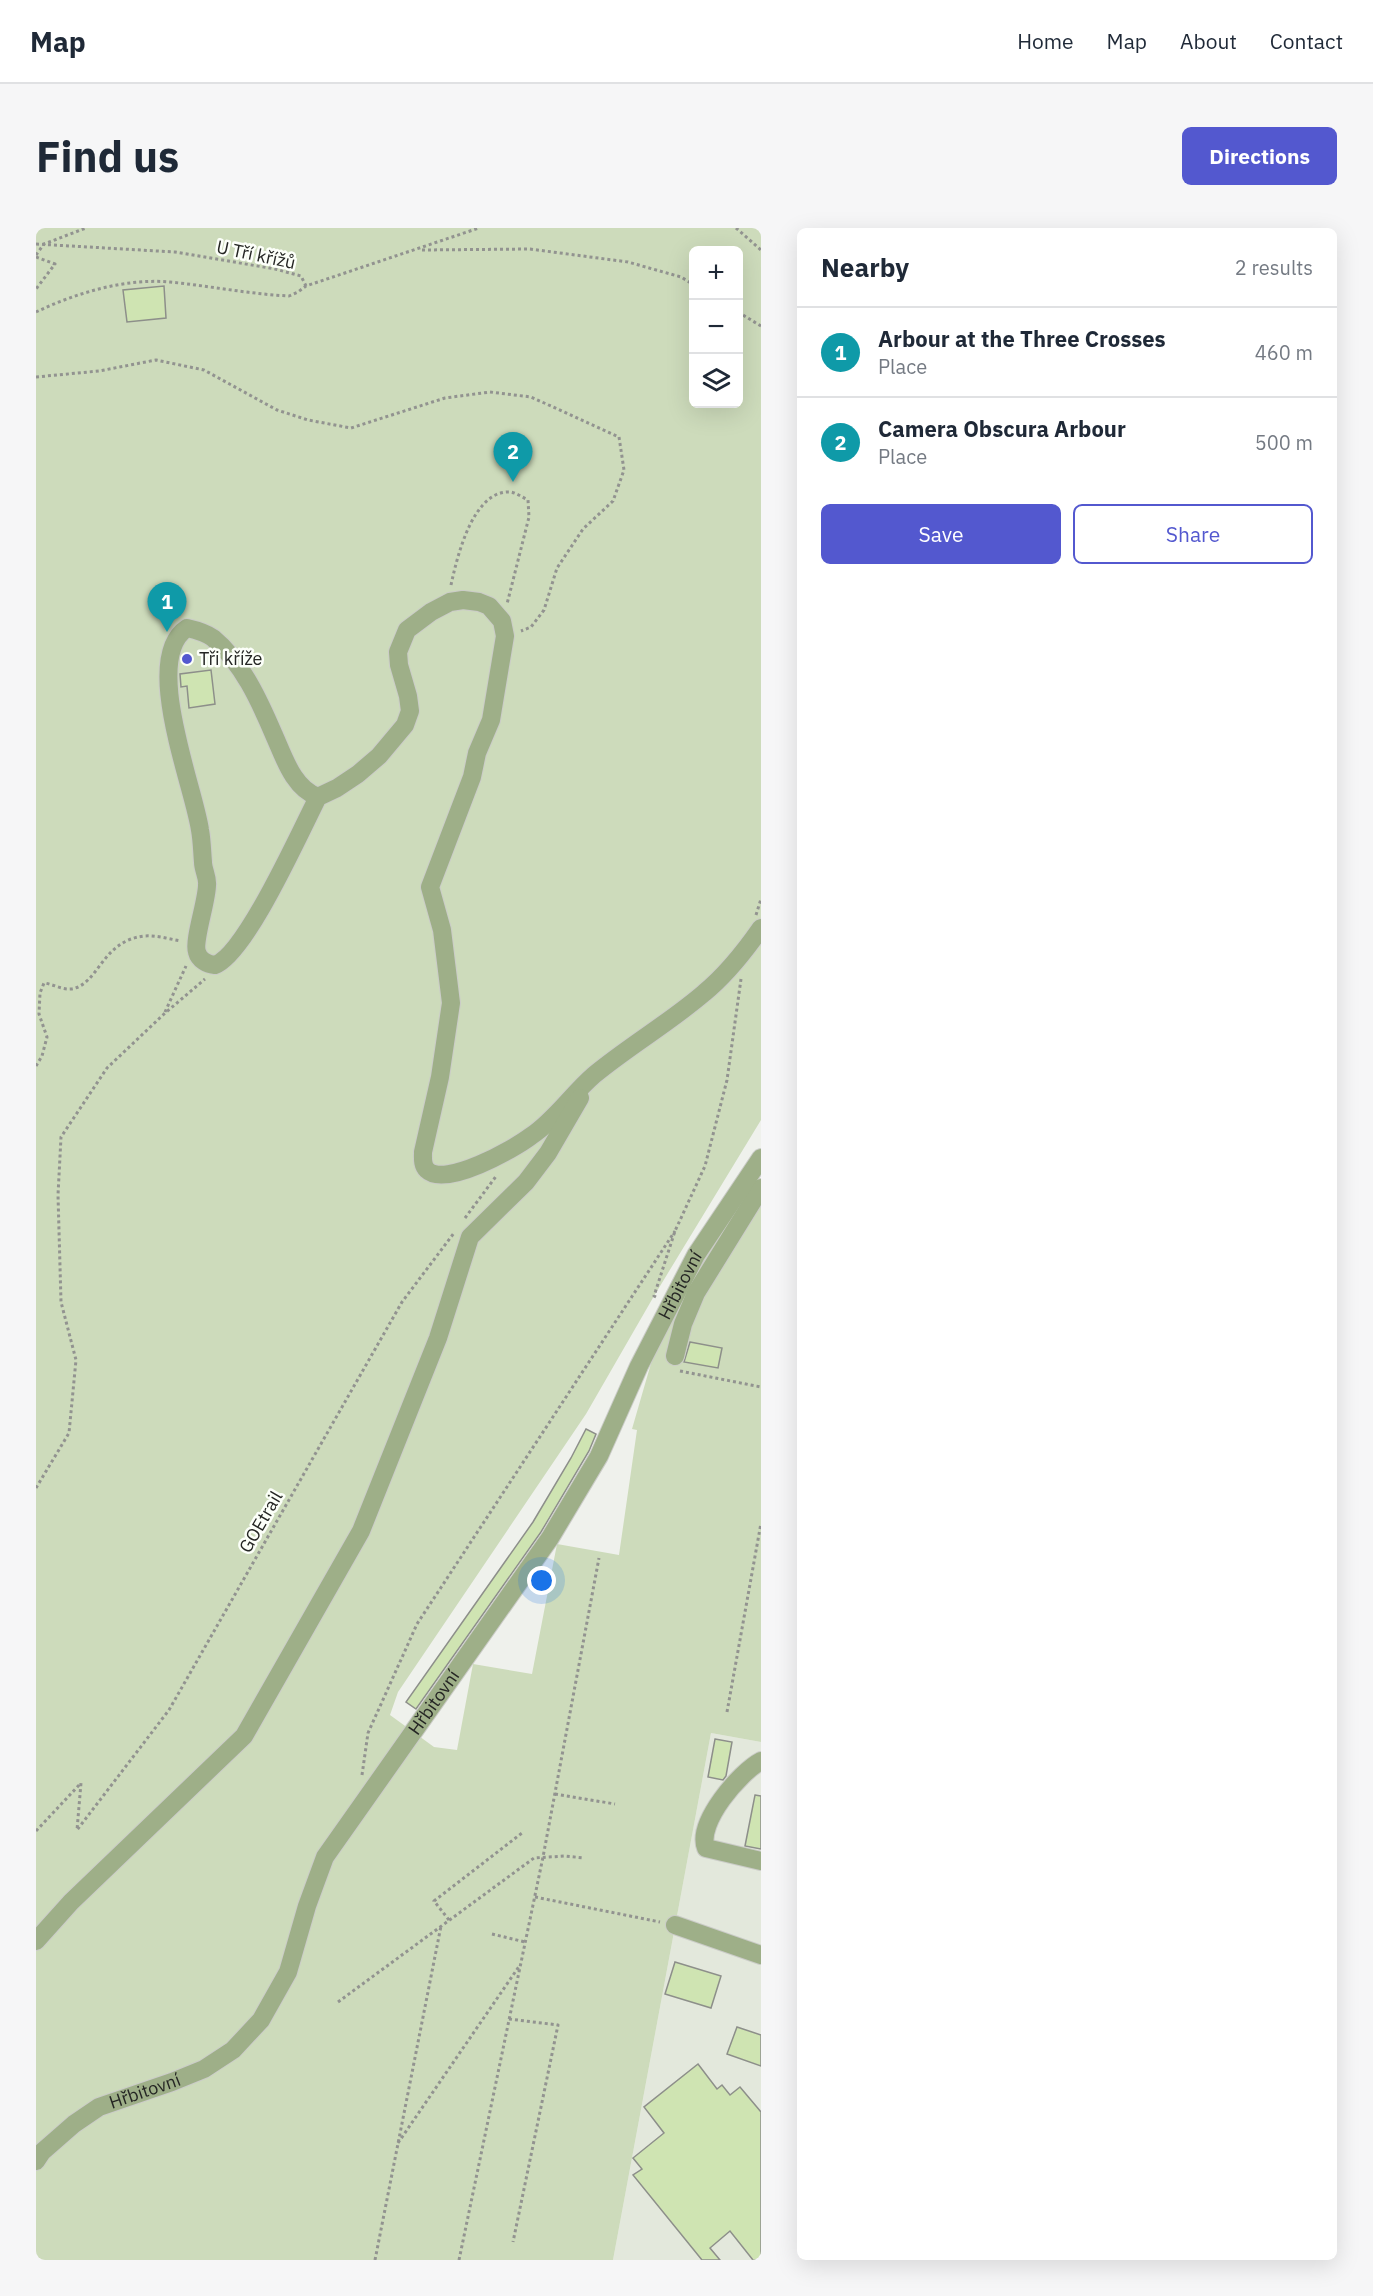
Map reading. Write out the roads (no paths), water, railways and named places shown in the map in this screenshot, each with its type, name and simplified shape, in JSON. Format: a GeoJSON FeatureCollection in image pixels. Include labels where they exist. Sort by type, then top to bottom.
{"type":"FeatureCollection","features":[{"type":"Feature","properties":{"kind":"street"},"geometry":{"type":"LineString","coordinates":[[318,797],[309,794],[294,777],[262,710],[235,663],[213,638],[187,628],[181,632],[173,646],[168,671],[171,704],[181,759],[200,825],[203,864],[208,882],[196,944],[198,955],[206,963],[215,965],[225,959],[247,931],[318,797],[337,788],[379,756],[405,725],[410,711],[398,652],[407,630],[431,612],[450,602],[463,600],[489,606],[504,628],[491,720],[477,753],[466,794],[430,887],[442,930],[452,1003],[440,1077],[423,1152],[423,1164],[434,1174],[444,1175],[473,1168],[533,1136],[592,1076],[705,992],[745,951],[761,928]]}},
{"type":"Feature","properties":{"kind":"street"},"geometry":{"type":"LineString","coordinates":[[36,1941],[71,1902],[244,1736],[361,1531],[438,1338],[470,1237],[526,1182],[548,1154],[592,1076]]}},
{"type":"Feature","properties":{"kind":"street","name":"Hřbitovní"},"geometry":{"type":"LineString","coordinates":[[36,2161],[42,2152],[74,2124],[99,2107],[204,2069],[233,2050],[261,2020],[288,1972],[325,1857],[550,1538],[599,1456],[639,1366],[696,1255],[761,1158]]}},
{"type":"Feature","properties":{"kind":"street"},"geometry":{"type":"LineString","coordinates":[[673,1363],[683,1324],[696,1293],[761,1188]]}},
{"type":"Feature","properties":{"kind":"street"},"geometry":{"type":"LineString","coordinates":[[761,1761],[750,1767],[714,1811],[704,1842],[706,1848],[761,1861]]}},
{"type":"Feature","properties":{"kind":"street"},"geometry":{"type":"LineString","coordinates":[[675,1925],[761,1955]]}},
{"type":"Feature","properties":{"kind":"place","name":"Camera Obscura Arbour"},"geometry":{"type":"Point","coordinates":[513,482]}},
{"type":"Feature","properties":{"kind":"place","name":"Arbour at the Three Crosses"},"geometry":{"type":"Point","coordinates":[167,632]}},
{"type":"Feature","properties":{"kind":"place","name":"Tři kříže"},"geometry":{"type":"Point","coordinates":[187,659]}}]}
